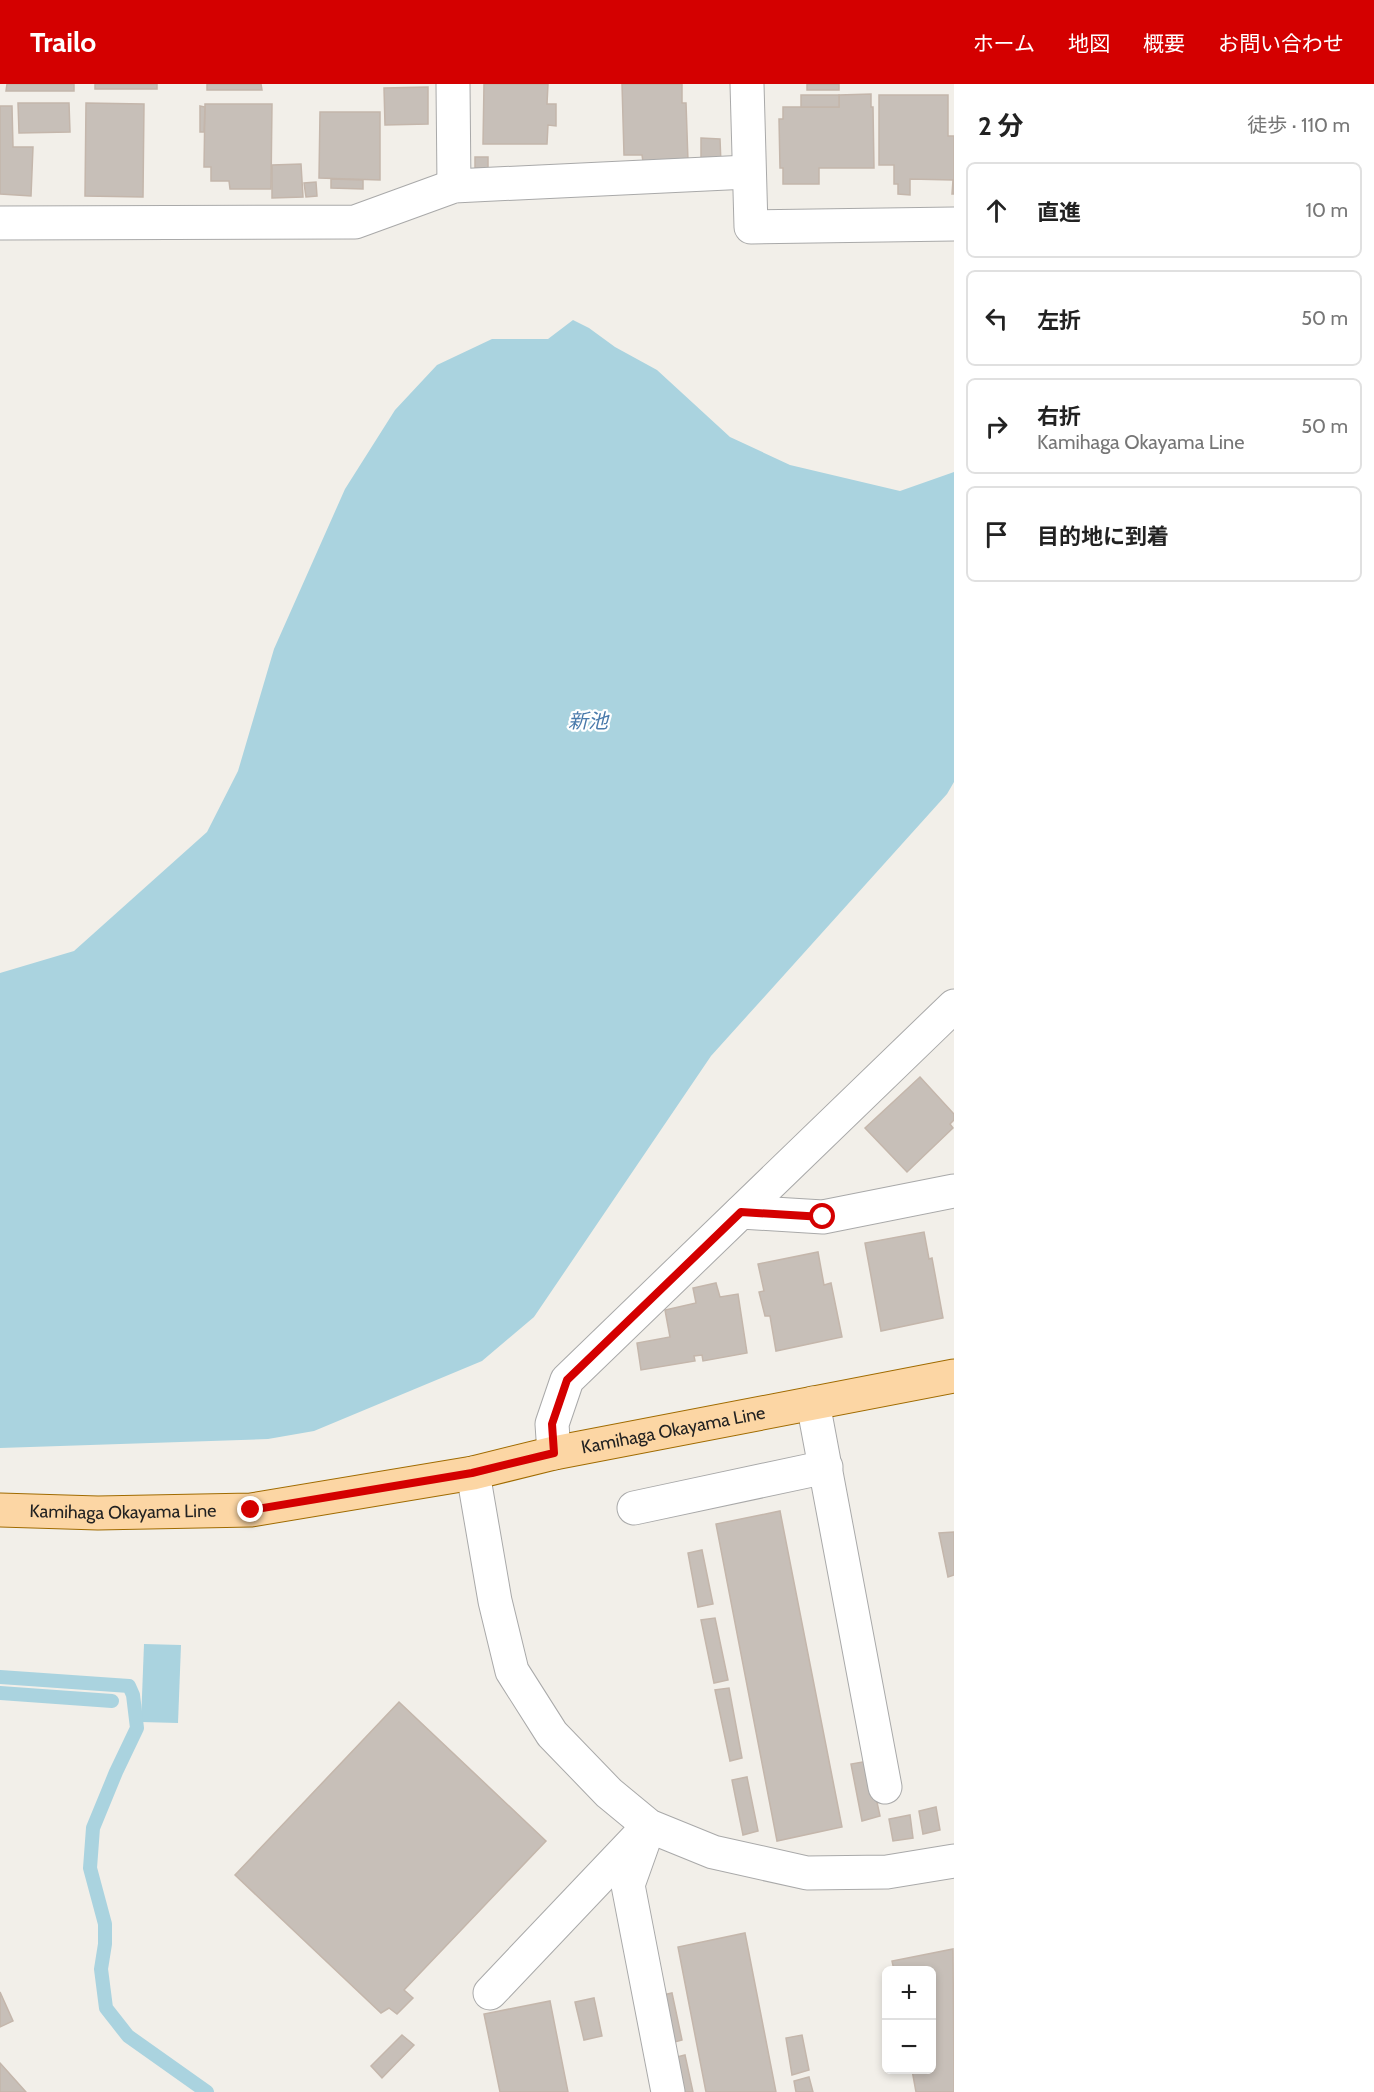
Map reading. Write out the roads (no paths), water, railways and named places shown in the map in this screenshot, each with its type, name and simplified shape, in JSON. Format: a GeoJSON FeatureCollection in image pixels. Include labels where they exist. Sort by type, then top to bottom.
{"type":"FeatureCollection","features":[{"type":"Feature","properties":{"kind":"main road","name":"Kamihaga Okayama Line"},"geometry":{"type":"LineString","coordinates":[[0,1510],[98,1513],[251,1510],[472,1473],[554,1453],[954,1376]]}},
{"type":"Feature","properties":{"kind":"street"},"geometry":{"type":"LineString","coordinates":[[453,84],[454,186]]}},
{"type":"Feature","properties":{"kind":"street"},"geometry":{"type":"LineString","coordinates":[[747,84],[748,172],[752,227],[954,224]]}},
{"type":"Feature","properties":{"kind":"street"},"geometry":{"type":"LineString","coordinates":[[0,224],[355,222],[454,186],[748,172]]}},
{"type":"Feature","properties":{"kind":"street"},"geometry":{"type":"LineString","coordinates":[[554,1453],[552,1424],[567,1380],[954,1006]]}},
{"type":"Feature","properties":{"kind":"street"},"geometry":{"type":"LineString","coordinates":[[741,1212],[823,1217],[954,1191]]}},
{"type":"Feature","properties":{"kind":"street"},"geometry":{"type":"LineString","coordinates":[[813,1403],[885,1787]]}},
{"type":"Feature","properties":{"kind":"street"},"geometry":{"type":"LineString","coordinates":[[634,1508],[826,1467]]}},
{"type":"Feature","properties":{"kind":"street"},"geometry":{"type":"LineString","coordinates":[[472,1473],[495,1601],[512,1671],[552,1734],[609,1793],[649,1826],[712,1852],[807,1873],[887,1872],[954,1860]]}},
{"type":"Feature","properties":{"kind":"street"},"geometry":{"type":"LineString","coordinates":[[490,1993],[649,1826]]}},
{"type":"Feature","properties":{"kind":"street"},"geometry":{"type":"LineString","coordinates":[[649,1826],[628,1885],[668,2092]]}},
{"type":"Feature","properties":{"kind":"water","name":"新池"},"geometry":{"type":"Polygon","coordinates":[[[573,320],[657,370],[730,437],[790,465],[900,491],[954,472],[954,782],[947,794],[711,1056],[534,1317],[482,1361],[314,1431],[268,1439],[0,1448],[0,973],[74,951],[207,832],[238,771],[274,649],[345,489],[395,410],[437,365],[492,339],[548,339],[573,320]]]}},
{"type":"Feature","properties":{"kind":"water"},"geometry":{"type":"Polygon","coordinates":[[[144,1644],[181,1645],[178,1723],[141,1722],[144,1644]]]}},
{"type":"Feature","properties":{"kind":"waterway"},"geometry":{"type":"LineString","coordinates":[[0,1677],[129,1686],[133,1695],[137,1728],[93,1828],[90,1868],[105,1924],[101,1969],[106,2008],[128,2036],[207,2092]]}},
{"type":"Feature","properties":{"kind":"waterway"},"geometry":{"type":"LineString","coordinates":[[0,1693],[112,1701]]}}]}
